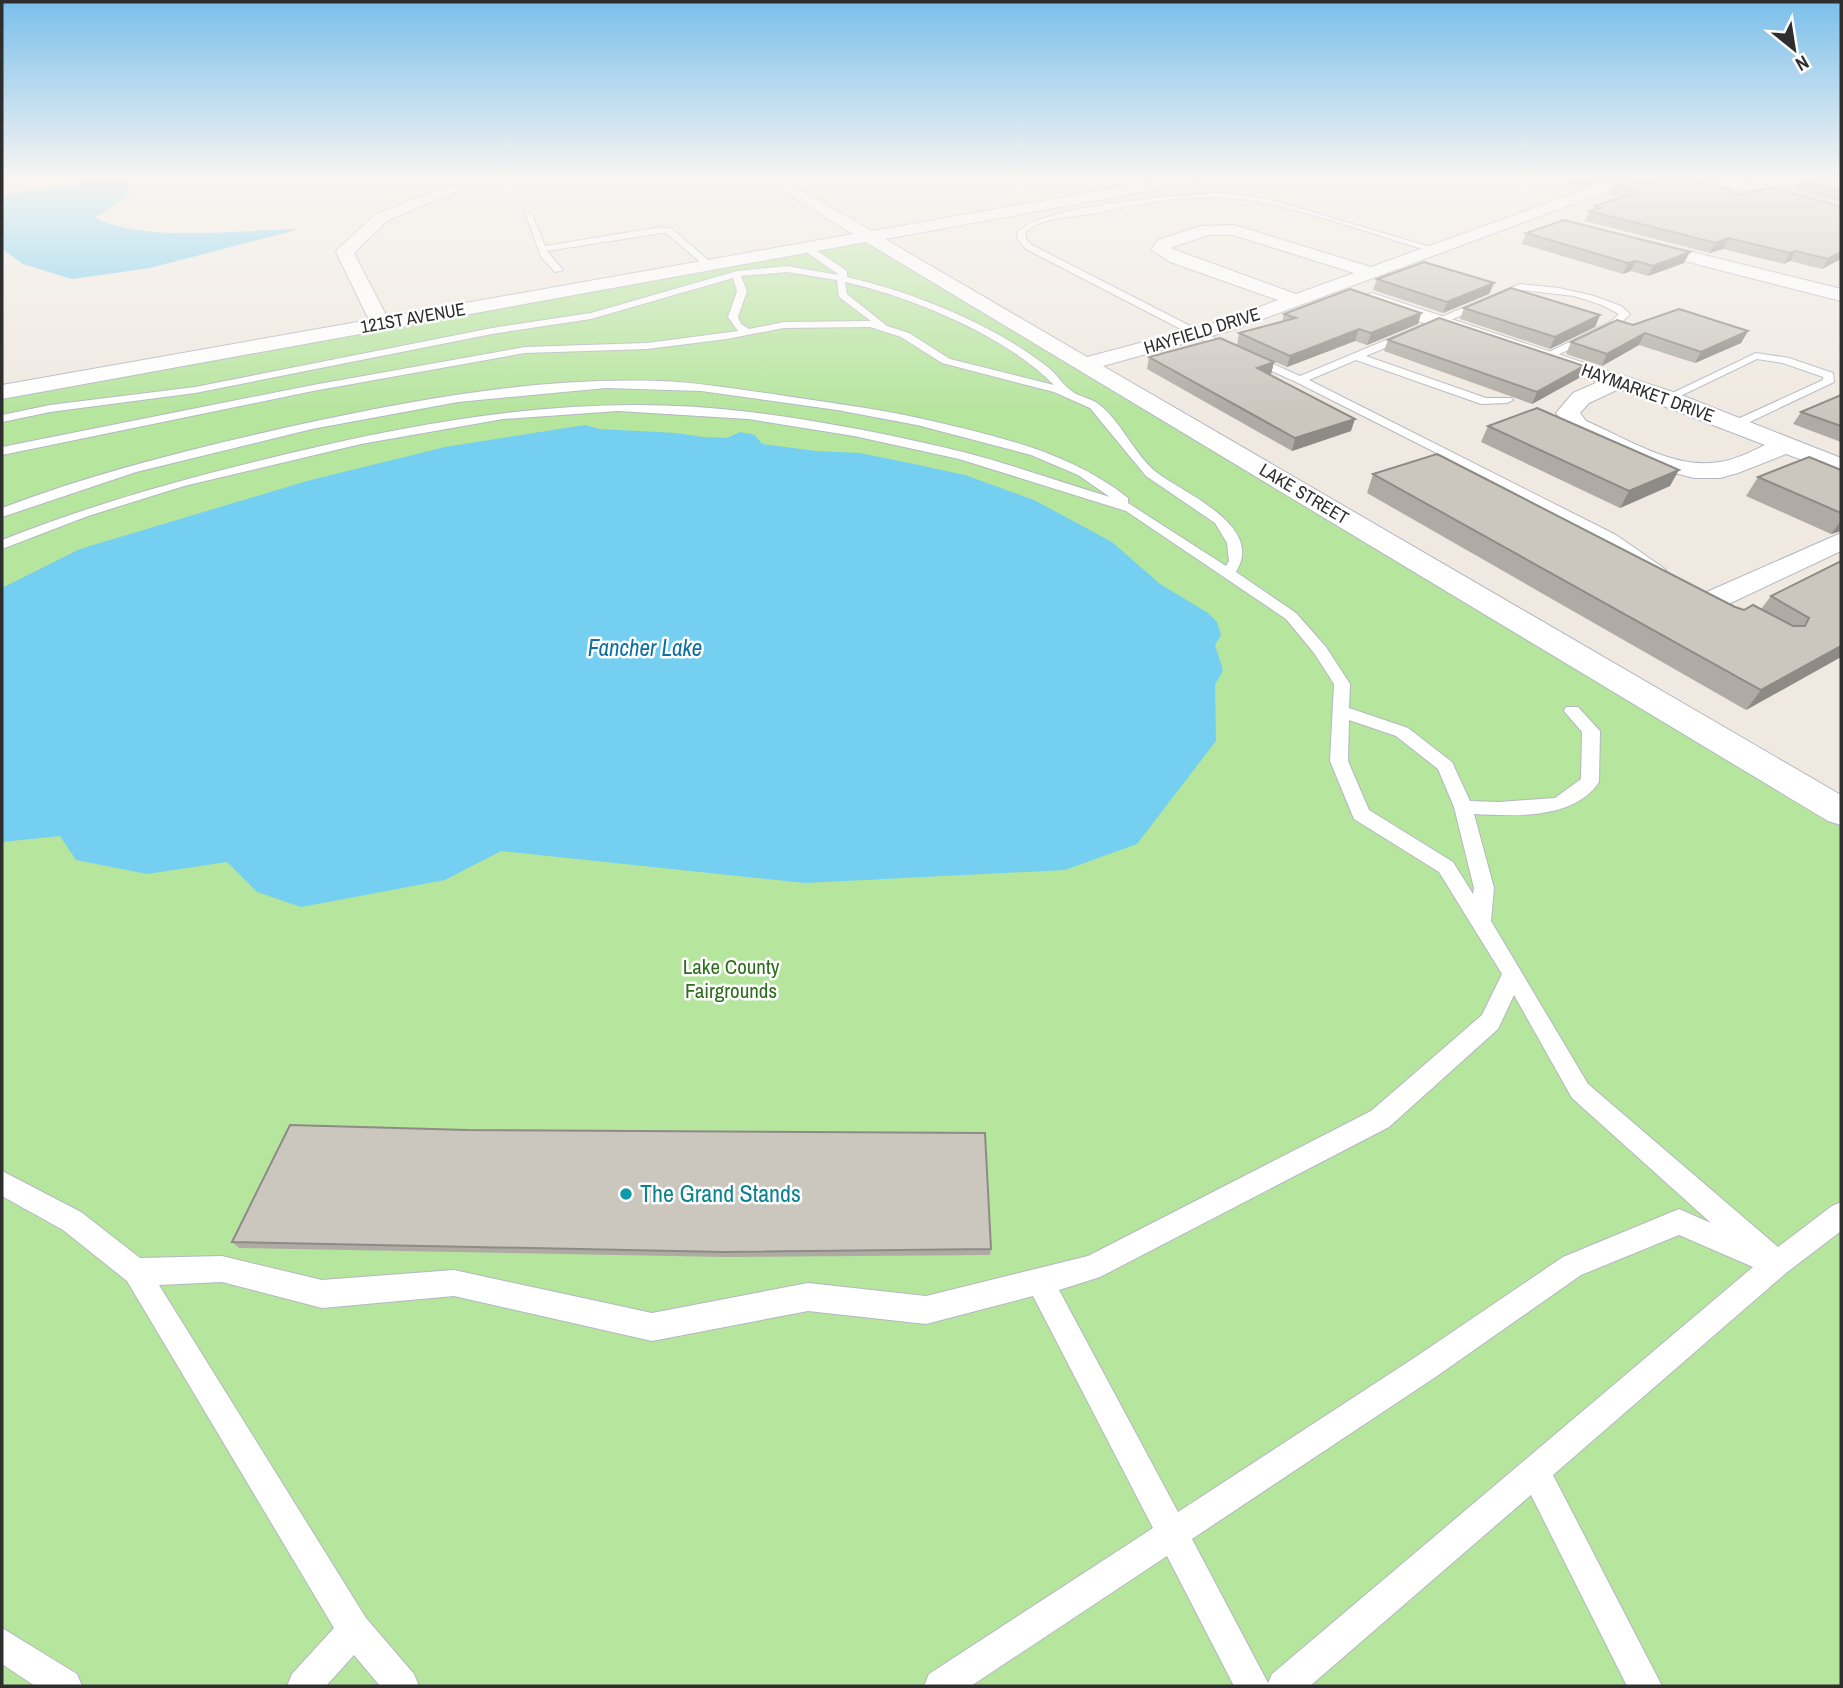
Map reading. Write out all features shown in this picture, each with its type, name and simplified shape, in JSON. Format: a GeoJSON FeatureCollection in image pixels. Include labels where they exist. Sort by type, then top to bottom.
{"type":"FeatureCollection","features":[{"type":"Feature","properties":{"kind":"street"},"geometry":{"type":"LineString","coordinates":[[346,255],[381,324]]}},
{"type":"Feature","properties":{"kind":"street","name":"121ST AVENUE"},"geometry":{"type":"LineString","coordinates":[[2,392],[761,255]]}},
{"type":"Feature","properties":{"kind":"street","name":"LAKE STREET"},"geometry":{"type":"LineString","coordinates":[[898,255],[1841,812]]}},
{"type":"Feature","properties":{"kind":"street"},"geometry":{"type":"LineString","coordinates":[[1170,255],[1295,300]]}},
{"type":"Feature","properties":{"kind":"street"},"geometry":{"type":"LineString","coordinates":[[1316,255],[1370,272]]}},
{"type":"Feature","properties":{"kind":"street","name":"HAYFIELD DRIVE"},"geometry":{"type":"LineString","coordinates":[[1085,364],[1200,335],[1417,255]]}},
{"type":"Feature","properties":{"kind":"street"},"geometry":{"type":"LineString","coordinates":[[1684,255],[1841,295]]}},
{"type":"Feature","properties":{"kind":"street","name":"HAYMARKET DRIVE"},"geometry":{"type":"LineString","coordinates":[[1332,286],[1668,398],[1841,467]]}},
{"type":"Feature","properties":{"kind":"street"},"geometry":{"type":"LineString","coordinates":[[1618,381],[1581,398],[1568,413],[1578,426],[1675,466],[1708,471],[1731,467],[1786,445]]}},
{"type":"Feature","properties":{"kind":"street"},"geometry":{"type":"LineString","coordinates":[[1711,602],[1841,541]]}},
{"type":"Feature","properties":{"kind":"lane"},"geometry":{"type":"LineString","coordinates":[[544,255],[558,270]]}},
{"type":"Feature","properties":{"kind":"lane"},"geometry":{"type":"LineString","coordinates":[[697,255],[708,264]]}},
{"type":"Feature","properties":{"kind":"lane"},"geometry":{"type":"LineString","coordinates":[[817,255],[844,273],[839,284],[842,295],[890,330]]}},
{"type":"Feature","properties":{"kind":"lane"},"geometry":{"type":"LineString","coordinates":[[1044,255],[1200,335],[1300,380],[1577,519],[1670,578]]}},
{"type":"Feature","properties":{"kind":"lane"},"geometry":{"type":"LineString","coordinates":[[2,419],[62,407],[192,391],[492,331],[614,311],[736,276],[789,269],[842,278],[907,298],[987,333],[1056,376],[1068,394]]}},
{"type":"Feature","properties":{"kind":"lane"},"geometry":{"type":"LineString","coordinates":[[736,276],[742,285],[743,298],[733,317],[737,327],[747,332]]}},
{"type":"Feature","properties":{"kind":"lane"},"geometry":{"type":"LineString","coordinates":[[1300,380],[1520,287],[1532,286],[1592,299],[1621,309],[1625,314],[1614,324],[1547,357]]}},
{"type":"Feature","properties":{"kind":"lane"},"geometry":{"type":"LineString","coordinates":[[2,451],[268,397],[336,394],[525,350],[647,345],[796,325],[871,324],[905,335],[946,360],[982,372],[1058,389],[1094,406],[1150,473],[1220,520],[1234,543],[1236,561],[1228,574]]}},
{"type":"Feature","properties":{"kind":"lane"},"geometry":{"type":"LineString","coordinates":[[1668,398],[1756,356],[1785,360],[1835,374],[1828,382],[1735,425]]}},
{"type":"Feature","properties":{"kind":"lane"},"geometry":{"type":"LineString","coordinates":[[1358,357],[1485,402],[1507,400]]}},
{"type":"Feature","properties":{"kind":"lane"},"geometry":{"type":"LineString","coordinates":[[258,377],[268,397]]}},
{"type":"Feature","properties":{"kind":"lane"},"geometry":{"type":"LineString","coordinates":[[2,513],[138,467],[350,417],[502,393],[578,386],[687,386],[874,412],[1006,443],[1046,457],[1109,488],[1131,508],[1291,616],[1320,650],[1342,684],[1339,761],[1361,814],[1446,867],[1479,923],[1490,934],[1580,1091],[1777,1264]]}},
{"type":"Feature","properties":{"kind":"lane"},"geometry":{"type":"LineString","coordinates":[[336,394],[350,417]]}},
{"type":"Feature","properties":{"kind":"lane"},"geometry":{"type":"LineString","coordinates":[[748,415],[773,397]]}},
{"type":"Feature","properties":{"kind":"lane"},"geometry":{"type":"LineString","coordinates":[[2,545],[83,513],[273,459],[447,423],[503,415],[618,408],[748,415],[854,432],[962,456],[1131,508]]}},
{"type":"Feature","properties":{"kind":"lane"},"geometry":{"type":"LineString","coordinates":[[1341,711],[1402,732],[1446,766],[1463,807],[1484,888],[1479,923]]}},
{"type":"Feature","properties":{"kind":"lane"},"geometry":{"type":"LineString","coordinates":[[1463,807],[1499,809],[1559,804],[1590,782],[1591,731],[1572,711]]}},
{"type":"Feature","properties":{"kind":"lane"},"geometry":{"type":"LineString","coordinates":[[136,1272],[222,1269],[322,1294],[454,1283],[652,1327],[808,1297],[926,1310],[1091,1268],[1380,1119],[1490,1021],[1513,974]]}},
{"type":"Feature","properties":{"kind":"lane"},"geometry":{"type":"LineString","coordinates":[[2,1183],[72,1221],[136,1272],[354,1630],[402,1686]]}},
{"type":"Feature","properties":{"kind":"lane"},"geometry":{"type":"LineString","coordinates":[[1284,1686],[1777,1264],[1841,1214]]}},
{"type":"Feature","properties":{"kind":"lane"},"geometry":{"type":"LineString","coordinates":[[941,1686],[1427,1366],[1572,1266],[1679,1222],[1777,1264]]}},
{"type":"Feature","properties":{"kind":"lane"},"geometry":{"type":"LineString","coordinates":[[1040,1281],[1252,1686]]}},
{"type":"Feature","properties":{"kind":"lane"},"geometry":{"type":"LineString","coordinates":[[1535,1471],[1645,1686]]}},
{"type":"Feature","properties":{"kind":"lane"},"geometry":{"type":"LineString","coordinates":[[304,1686],[354,1630]]}},
{"type":"Feature","properties":{"kind":"lane"},"geometry":{"type":"LineString","coordinates":[[2,1645],[65,1686]]}},
{"type":"Feature","properties":{"kind":"green space","name":"Lake County Fairgrounds"},"geometry":{"type":"Polygon","coordinates":[[[761,255],[898,255],[1841,815],[1841,1686],[2,1686],[2,390],[761,255]]]}},
{"type":"Feature","properties":{"kind":"water"},"geometry":{"type":"Polygon","coordinates":[[[10,255],[201,255],[150,268],[72,279],[23,264],[10,255]]]}},
{"type":"Feature","properties":{"kind":"water","name":"Fancher Lake"},"geometry":{"type":"Polygon","coordinates":[[[585,425],[599,429],[703,437],[727,438],[740,432],[755,435],[762,444],[860,453],[965,475],[1034,500],[1112,542],[1160,584],[1208,613],[1217,622],[1221,635],[1215,645],[1223,670],[1215,685],[1216,741],[1137,844],[1065,870],[805,883],[501,851],[445,880],[301,907],[257,892],[227,862],[147,874],[76,860],[60,836],[2,842],[2,588],[80,549],[307,481],[445,447],[585,425]]]}},
{"type":"Feature","properties":{"kind":"building"},"geometry":{"type":"Polygon","coordinates":[[[1600,255],[1683,255],[1653,266],[1636,261],[1628,263],[1600,255]]]}},
{"type":"Feature","properties":{"kind":"building"},"geometry":{"type":"Polygon","coordinates":[[[1811,255],[1836,255],[1828,259],[1811,255]]]}},
{"type":"Feature","properties":{"kind":"building"},"geometry":{"type":"Polygon","coordinates":[[[1424,262],[1494,283],[1447,302],[1377,279],[1424,262]]]}},
{"type":"Feature","properties":{"kind":"building"},"geometry":{"type":"Polygon","coordinates":[[[1511,288],[1600,315],[1555,337],[1464,308],[1511,288]]]}},
{"type":"Feature","properties":{"kind":"building"},"geometry":{"type":"Polygon","coordinates":[[[1350,289],[1421,313],[1371,333],[1359,329],[1290,356],[1239,333],[1296,318],[1284,314],[1350,289]]]}},
{"type":"Feature","properties":{"kind":"building"},"geometry":{"type":"Polygon","coordinates":[[[1679,309],[1748,331],[1701,352],[1645,333],[1607,354],[1571,342],[1617,320],[1633,325],[1679,309]]]}},
{"type":"Feature","properties":{"kind":"building"},"geometry":{"type":"Polygon","coordinates":[[[1439,318],[1584,366],[1537,392],[1388,340],[1439,318]]]}},
{"type":"Feature","properties":{"kind":"building"},"geometry":{"type":"Polygon","coordinates":[[[1220,338],[1274,362],[1257,368],[1355,419],[1295,438],[1149,357],[1220,338]]]}},
{"type":"Feature","properties":{"kind":"building"},"geometry":{"type":"Polygon","coordinates":[[[1841,395],[1841,426],[1801,412],[1841,395]]]}},
{"type":"Feature","properties":{"kind":"building"},"geometry":{"type":"Polygon","coordinates":[[[1537,408],[1679,470],[1629,491],[1488,426],[1537,408]]]}},
{"type":"Feature","properties":{"kind":"building"},"geometry":{"type":"Polygon","coordinates":[[[1437,454],[1735,607],[1744,610],[1753,605],[1793,626],[1805,626],[1809,618],[1771,596],[1841,561],[1841,646],[1761,690],[1373,474],[1437,454]]]}},
{"type":"Feature","properties":{"kind":"building"},"geometry":{"type":"Polygon","coordinates":[[[1809,457],[1841,470],[1841,513],[1758,477],[1809,457]]]}},
{"type":"Feature","properties":{"kind":"building","name":"The Grand Stands"},"geometry":{"type":"Polygon","coordinates":[[[290,1125],[467,1130],[985,1133],[991,1249],[724,1252],[232,1242],[290,1125]]]}},
{"type":"Feature","properties":{"kind":"place","name":"The Grand Stands"},"geometry":{"type":"Point","coordinates":[626,1194]}}]}
